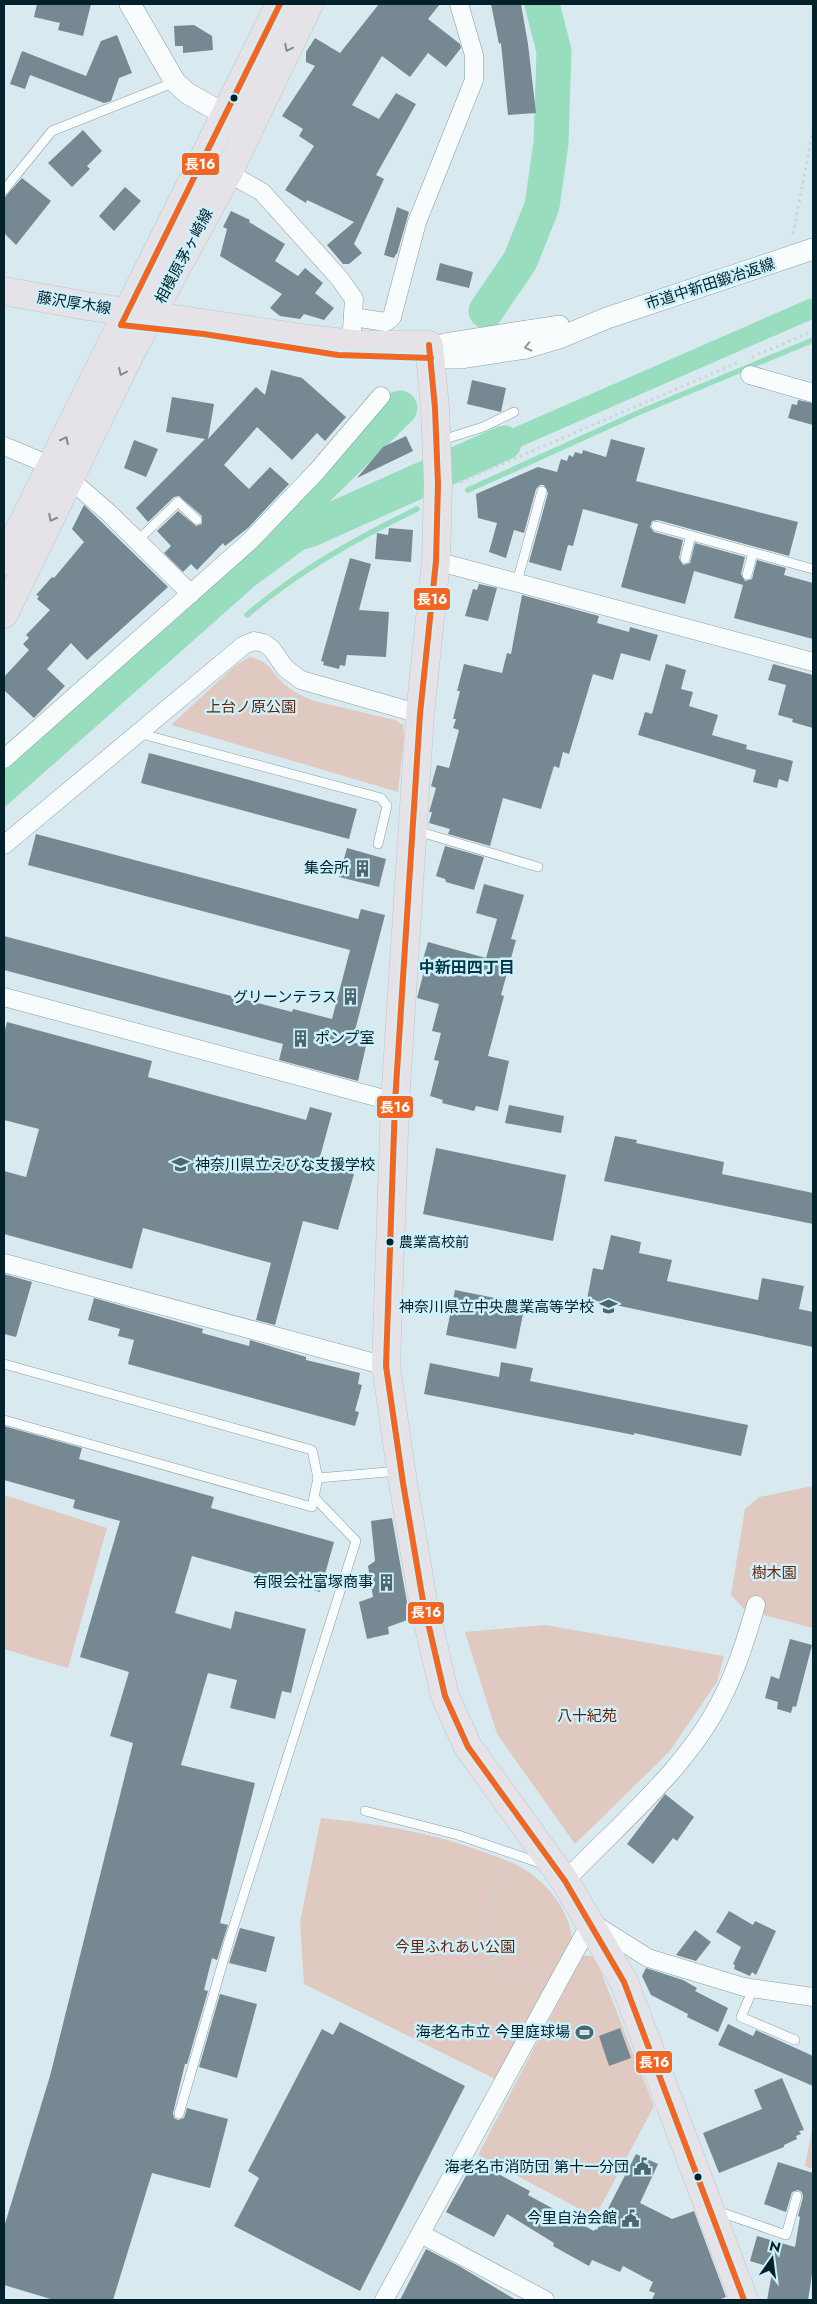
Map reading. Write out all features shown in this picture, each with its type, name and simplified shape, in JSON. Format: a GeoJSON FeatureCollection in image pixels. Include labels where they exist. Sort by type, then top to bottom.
{"type":"FeatureCollection","features":[{"type":"Feature","properties":{"kind":"main road","name":"相模原茅ヶ崎線"},"geometry":{"type":"LineString","coordinates":[[4,614],[61,473],[136,320],[224,114],[280,4]]}},
{"type":"Feature","properties":{"kind":"main road","name":"相模原茅ヶ崎線"},"geometry":{"type":"LineString","coordinates":[[136,320],[228,173],[309,4]]}},
{"type":"Feature","properties":{"kind":"main road","name":"藤沢厚木線"},"geometry":{"type":"LineString","coordinates":[[4,291],[204,334],[338,355],[430,352]]}},
{"type":"Feature","properties":{"kind":"main road","name":"藤沢厚木線"},"geometry":{"type":"LineString","coordinates":[[4,306],[430,352]]}},
{"type":"Feature","properties":{"kind":"main road"},"geometry":{"type":"LineString","coordinates":[[430,352],[438,487],[436,561],[420,714],[394,1102],[386,1366],[402,1471],[423,1601],[445,1696],[468,1747],[561,1875],[591,1922],[624,1982],[662,2094],[706,2198],[744,2300]]}},
{"type":"Feature","properties":{"kind":"main road","name":"相模原茅ヶ崎線"},"geometry":{"type":"LineString","coordinates":[[4,561],[61,473]]}},
{"type":"Feature","properties":{"kind":"street"},"geometry":{"type":"LineString","coordinates":[[130,4],[175,82],[187,93],[224,114]]}},
{"type":"Feature","properties":{"kind":"street"},"geometry":{"type":"LineString","coordinates":[[353,317],[386,322],[392,317],[417,222],[474,80],[474,55],[459,4]]}},
{"type":"Feature","properties":{"kind":"street"},"geometry":{"type":"LineString","coordinates":[[228,173],[262,192],[340,279],[354,299],[350,344]]}},
{"type":"Feature","properties":{"kind":"street","name":"市道中新田鍛冶返線"},"geometry":{"type":"LineString","coordinates":[[430,352],[460,358],[526,348],[559,338],[606,318],[805,252]]}},
{"type":"Feature","properties":{"kind":"street"},"geometry":{"type":"LineString","coordinates":[[746,368],[813,392]]}},
{"type":"Feature","properties":{"kind":"street"},"geometry":{"type":"LineString","coordinates":[[4,759],[250,541],[297,492],[381,396]]}},
{"type":"Feature","properties":{"kind":"street"},"geometry":{"type":"LineString","coordinates":[[4,446],[61,473],[138,541],[191,594]]}},
{"type":"Feature","properties":{"kind":"street"},"geometry":{"type":"LineString","coordinates":[[436,561],[813,662]]}},
{"type":"Feature","properties":{"kind":"street"},"geometry":{"type":"LineString","coordinates":[[4,845],[237,650],[254,641],[264,643],[272,649],[285,668],[301,680],[420,714]]}},
{"type":"Feature","properties":{"kind":"street"},"geometry":{"type":"LineString","coordinates":[[4,997],[394,1102]]}},
{"type":"Feature","properties":{"kind":"street"},"geometry":{"type":"LineString","coordinates":[[4,1263],[386,1366]]}},
{"type":"Feature","properties":{"kind":"street"},"geometry":{"type":"LineString","coordinates":[[561,1875],[677,1766],[719,1705],[741,1656],[756,1605]]}},
{"type":"Feature","properties":{"kind":"street"},"geometry":{"type":"LineString","coordinates":[[384,2300],[591,1922],[648,1958],[753,1989],[813,1997]]}},
{"type":"Feature","properties":{"kind":"street"},"geometry":{"type":"LineString","coordinates":[[421,2234],[545,2300]]}},
{"type":"Feature","properties":{"kind":"lane"},"geometry":{"type":"LineString","coordinates":[[4,190],[52,131],[175,82]]}},
{"type":"Feature","properties":{"kind":"lane"},"geometry":{"type":"LineString","coordinates":[[436,447],[514,412]]}},
{"type":"Feature","properties":{"kind":"lane"},"geometry":{"type":"LineString","coordinates":[[517,582],[542,490]]}},
{"type":"Feature","properties":{"kind":"lane"},"geometry":{"type":"LineString","coordinates":[[138,541],[178,502],[197,520]]}},
{"type":"Feature","properties":{"kind":"lane"},"geometry":{"type":"LineString","coordinates":[[656,526],[813,569]]}},
{"type":"Feature","properties":{"kind":"lane"},"geometry":{"type":"LineString","coordinates":[[685,559],[691,535]]}},
{"type":"Feature","properties":{"kind":"lane"},"geometry":{"type":"LineString","coordinates":[[747,575],[753,553]]}},
{"type":"Feature","properties":{"kind":"lane"},"geometry":{"type":"LineString","coordinates":[[138,733],[381,798],[387,806],[378,844]]}},
{"type":"Feature","properties":{"kind":"lane"},"geometry":{"type":"LineString","coordinates":[[412,830],[538,867]]}},
{"type":"Feature","properties":{"kind":"lane"},"geometry":{"type":"LineString","coordinates":[[4,1364],[312,1450],[318,1478],[312,1507],[4,1420]]}},
{"type":"Feature","properties":{"kind":"lane"},"geometry":{"type":"LineString","coordinates":[[318,1478],[402,1471]]}},
{"type":"Feature","properties":{"kind":"lane"},"geometry":{"type":"LineString","coordinates":[[179,2114],[229,1941],[356,1541],[314,1497]]}},
{"type":"Feature","properties":{"kind":"lane"},"geometry":{"type":"LineString","coordinates":[[365,1811],[458,1835],[517,1854],[561,1875]]}},
{"type":"Feature","properties":{"kind":"lane"},"geometry":{"type":"LineString","coordinates":[[753,1989],[741,2017],[795,2040]]}},
{"type":"Feature","properties":{"kind":"lane"},"geometry":{"type":"LineString","coordinates":[[682,2162],[685,2170],[706,2198],[786,2234],[797,2196]]}},
{"type":"Feature","properties":{"kind":"path"},"geometry":{"type":"LineString","coordinates":[[805,252],[793,235],[813,129]]}},
{"type":"Feature","properties":{"kind":"path"},"geometry":{"type":"LineString","coordinates":[[750,357],[813,331]]}},
{"type":"Feature","properties":{"kind":"path"},"geometry":{"type":"LineString","coordinates":[[438,487],[725,368],[746,368]]}},
{"type":"Feature","properties":{"kind":"path"},"geometry":{"type":"LineString","coordinates":[[725,368],[732,370]]}},
{"type":"Feature","properties":{"kind":"path"},"geometry":{"type":"LineString","coordinates":[[486,1941],[493,1895],[497,1883],[517,1854]]}},
{"type":"Feature","properties":{"kind":"path"},"geometry":{"type":"LineString","coordinates":[[492,1961],[496,1951],[492,1944],[486,1941],[479,1942],[474,1947],[473,1957],[482,1964],[492,1961],[529,1979],[539,1976],[548,1978],[558,1984]]}},
{"type":"Feature","properties":{"kind":"green space","name":"上台ノ原公園"},"geometry":{"type":"Polygon","coordinates":[[[250,657],[266,664],[286,686],[314,701],[395,720],[403,725],[404,739],[398,792],[171,725],[236,665],[250,657]]]}},
{"type":"Feature","properties":{"kind":"green space","name":"樹木園"},"geometry":{"type":"Polygon","coordinates":[[[813,1486],[813,1628],[745,1610],[731,1595],[745,1509],[759,1497],[813,1486]]]}},
{"type":"Feature","properties":{"kind":"green space"},"geometry":{"type":"Polygon","coordinates":[[[4,1495],[107,1528],[68,1668],[4,1649],[4,1495]]]}},
{"type":"Feature","properties":{"kind":"green space","name":"八十紀苑"},"geometry":{"type":"Polygon","coordinates":[[[545,1625],[724,1656],[717,1682],[669,1752],[575,1844],[497,1734],[465,1632],[545,1625]]]}},
{"type":"Feature","properties":{"kind":"green space","name":"今里ふれあい公園"},"geometry":{"type":"Polygon","coordinates":[[[321,1818],[406,1830],[469,1847],[506,1860],[524,1869],[541,1882],[556,1898],[566,1917],[572,1938],[497,2080],[304,1984],[300,1922],[321,1818]]]}},
{"type":"Feature","properties":{"kind":"green space","name":"海老名市立 今里庭球場"},"geometry":{"type":"Polygon","coordinates":[[[583,1955],[595,1957],[654,2106],[595,2217],[478,2155],[583,1955]]]}},
{"type":"Feature","properties":{"kind":"green space"},"geometry":{"type":"Polygon","coordinates":[[[813,2123],[813,2169],[805,2166],[813,2123]]]}},
{"type":"Feature","properties":{"kind":"shaded area"},"geometry":{"type":"Polygon","coordinates":[[[293,508],[305,516],[324,535],[256,585],[4,808],[4,769],[180,616],[271,532],[293,508]]]}},
{"type":"Feature","properties":{"kind":"building"},"geometry":{"type":"Polygon","coordinates":[[[37,4],[91,4],[83,36],[58,30],[60,23],[34,17],[37,4]]]}},
{"type":"Feature","properties":{"kind":"building"},"geometry":{"type":"Polygon","coordinates":[[[379,4],[440,4],[428,19],[460,44],[461,48],[446,67],[428,53],[410,77],[382,56],[352,105],[379,119],[396,93],[416,104],[376,175],[384,179],[354,244],[362,253],[349,264],[343,264],[327,245],[354,222],[307,200],[306,203],[285,190],[314,146],[299,136],[303,129],[282,116],[315,66],[306,62],[306,52],[315,38],[340,53],[379,4]]]}},
{"type":"Feature","properties":{"kind":"building"},"geometry":{"type":"Polygon","coordinates":[[[491,4],[521,4],[536,113],[508,115],[501,43],[499,44],[491,4]]]}},
{"type":"Feature","properties":{"kind":"building"},"geometry":{"type":"Polygon","coordinates":[[[194,25],[212,36],[213,50],[183,53],[183,46],[175,46],[174,26],[194,25]]]}},
{"type":"Feature","properties":{"kind":"building"},"geometry":{"type":"Polygon","coordinates":[[[117,35],[132,73],[119,78],[111,101],[104,103],[30,75],[25,89],[10,84],[22,51],[86,76],[101,41],[117,35]]]}},
{"type":"Feature","properties":{"kind":"building"},"geometry":{"type":"Polygon","coordinates":[[[83,130],[102,151],[87,166],[90,169],[72,187],[48,163],[83,130]]]}},
{"type":"Feature","properties":{"kind":"building"},"geometry":{"type":"Polygon","coordinates":[[[22,178],[51,201],[16,245],[4,233],[4,198],[22,178]]]}},
{"type":"Feature","properties":{"kind":"building"},"geometry":{"type":"Polygon","coordinates":[[[125,187],[141,201],[114,231],[99,216],[125,187]]]}},
{"type":"Feature","properties":{"kind":"building"},"geometry":{"type":"Polygon","coordinates":[[[397,207],[409,212],[397,254],[394,258],[384,255],[397,207]]]}},
{"type":"Feature","properties":{"kind":"building"},"geometry":{"type":"Polygon","coordinates":[[[231,211],[250,220],[249,222],[285,244],[275,261],[298,276],[305,268],[323,283],[315,293],[334,308],[324,320],[304,314],[300,319],[280,316],[270,308],[282,294],[220,256],[227,229],[223,227],[231,211]]]}},
{"type":"Feature","properties":{"kind":"building"},"geometry":{"type":"Polygon","coordinates":[[[440,263],[473,272],[469,288],[436,280],[440,263]]]}},
{"type":"Feature","properties":{"kind":"building"},"geometry":{"type":"Polygon","coordinates":[[[271,370],[302,378],[346,417],[325,441],[317,433],[292,460],[257,427],[224,465],[249,489],[270,467],[289,484],[248,528],[225,546],[223,543],[197,570],[191,564],[183,572],[164,553],[171,546],[157,531],[178,511],[196,526],[202,524],[202,516],[179,496],[174,497],[148,522],[136,508],[205,439],[166,432],[172,397],[214,404],[208,439],[256,387],[265,395],[271,370]]]}},
{"type":"Feature","properties":{"kind":"building"},"geometry":{"type":"Polygon","coordinates":[[[472,380],[506,388],[501,412],[467,404],[472,380]]]}},
{"type":"Feature","properties":{"kind":"building"},"geometry":{"type":"Polygon","coordinates":[[[798,400],[813,403],[813,425],[788,418],[792,404],[797,405],[798,400]]]}},
{"type":"Feature","properties":{"kind":"building"},"geometry":{"type":"Polygon","coordinates":[[[406,436],[413,451],[357,478],[383,447],[406,436]]]}},
{"type":"Feature","properties":{"kind":"building"},"geometry":{"type":"Polygon","coordinates":[[[611,439],[645,448],[636,481],[798,522],[789,556],[658,520],[652,521],[650,527],[654,532],[683,540],[679,558],[683,565],[690,563],[695,543],[745,557],[741,574],[745,581],[752,579],[757,560],[786,568],[784,575],[813,583],[813,639],[734,618],[743,585],[694,571],[685,604],[621,587],[638,524],[583,509],[573,546],[568,545],[561,571],[529,562],[548,493],[544,485],[540,485],[536,489],[524,533],[514,530],[506,558],[489,552],[497,523],[478,518],[476,494],[538,467],[557,472],[561,459],[567,461],[569,455],[573,457],[575,452],[582,454],[583,450],[606,457],[611,439]]]}},
{"type":"Feature","properties":{"kind":"building"},"geometry":{"type":"Polygon","coordinates":[[[134,440],[158,449],[146,477],[124,468],[134,440]]]}},
{"type":"Feature","properties":{"kind":"building"},"geometry":{"type":"Polygon","coordinates":[[[84,505],[168,587],[87,660],[71,643],[47,669],[65,686],[34,718],[4,690],[4,677],[29,650],[23,644],[29,638],[26,635],[50,610],[37,599],[39,596],[36,595],[52,577],[54,578],[84,542],[72,529],[84,505]]]}},
{"type":"Feature","properties":{"kind":"building"},"geometry":{"type":"Polygon","coordinates":[[[389,528],[413,530],[411,562],[375,559],[377,533],[388,535],[389,528]]]}},
{"type":"Feature","properties":{"kind":"building"},"geometry":{"type":"Polygon","coordinates":[[[350,558],[371,564],[359,610],[389,612],[386,657],[347,655],[345,666],[340,665],[339,669],[323,665],[324,662],[321,661],[350,558]]]}},
{"type":"Feature","properties":{"kind":"building"},"geometry":{"type":"Polygon","coordinates":[[[479,584],[497,588],[488,621],[465,616],[473,589],[477,590],[479,584]]]}},
{"type":"Feature","properties":{"kind":"building"},"geometry":{"type":"Polygon","coordinates":[[[522,595],[599,616],[597,623],[629,632],[630,627],[658,635],[650,661],[621,653],[613,680],[593,674],[569,754],[563,752],[559,768],[554,766],[541,809],[503,798],[490,846],[448,834],[450,829],[429,823],[432,812],[429,812],[436,788],[431,786],[437,765],[449,768],[459,730],[453,728],[456,719],[453,719],[460,691],[457,691],[464,664],[502,673],[507,653],[511,654],[522,595]]]}},
{"type":"Feature","properties":{"kind":"building"},"geometry":{"type":"Polygon","coordinates":[[[666,664],[686,670],[681,689],[693,692],[689,706],[718,715],[712,735],[747,745],[746,749],[793,761],[788,782],[779,779],[777,788],[753,782],[756,770],[638,735],[645,712],[652,714],[666,664]]]}},
{"type":"Feature","properties":{"kind":"building"},"geometry":{"type":"Polygon","coordinates":[[[773,664],[813,675],[813,728],[792,722],[793,719],[778,715],[786,685],[768,680],[773,664]]]}},
{"type":"Feature","properties":{"kind":"building"},"geometry":{"type":"Polygon","coordinates":[[[149,753],[357,809],[349,839],[141,783],[149,753]]]}},
{"type":"Feature","properties":{"kind":"building"},"geometry":{"type":"Polygon","coordinates":[[[36,834],[358,919],[361,909],[385,915],[352,1042],[366,1046],[358,1081],[279,1060],[283,1044],[4,970],[4,936],[292,1012],[293,1009],[332,1019],[350,950],[28,865],[36,834]]]}},
{"type":"Feature","properties":{"kind":"building"},"geometry":{"type":"Polygon","coordinates":[[[445,846],[484,857],[474,890],[446,882],[445,879],[436,876],[445,846]]]}},
{"type":"Feature","properties":{"kind":"building","name":"集会所"},"geometry":{"type":"Polygon","coordinates":[[[347,848],[386,859],[379,887],[339,877],[347,848]]]}},
{"type":"Feature","properties":{"kind":"building"},"geometry":{"type":"Polygon","coordinates":[[[484,884],[524,895],[511,939],[516,940],[501,995],[504,996],[488,1056],[509,1061],[498,1111],[476,1106],[474,1111],[442,1103],[443,1100],[430,1096],[439,1061],[434,1060],[441,1033],[432,1031],[439,1004],[417,998],[424,971],[420,970],[428,942],[486,958],[497,919],[476,913],[484,884]]]}},
{"type":"Feature","properties":{"kind":"building","name":"神奈川県立えびな支援学校"},"geometry":{"type":"Polygon","coordinates":[[[7,1022],[152,1061],[148,1077],[306,1120],[310,1107],[332,1113],[318,1164],[354,1174],[338,1230],[303,1221],[275,1325],[256,1320],[271,1263],[143,1228],[132,1269],[4,1234],[4,1171],[26,1177],[39,1129],[4,1120],[4,1034],[7,1022]]]}},
{"type":"Feature","properties":{"kind":"building"},"geometry":{"type":"Polygon","coordinates":[[[509,1105],[564,1116],[561,1133],[505,1123],[509,1105]]]}},
{"type":"Feature","properties":{"kind":"building"},"geometry":{"type":"Polygon","coordinates":[[[615,1136],[637,1140],[636,1143],[724,1162],[722,1174],[813,1193],[813,1224],[604,1181],[615,1136]]]}},
{"type":"Feature","properties":{"kind":"building"},"geometry":{"type":"Polygon","coordinates":[[[436,1148],[566,1175],[553,1241],[423,1214],[436,1148]]]}},
{"type":"Feature","properties":{"kind":"building"},"geometry":{"type":"Polygon","coordinates":[[[611,1235],[641,1242],[639,1253],[672,1260],[667,1281],[758,1300],[762,1278],[804,1286],[799,1309],[813,1312],[813,1347],[587,1299],[593,1268],[603,1270],[611,1235]]]}},
{"type":"Feature","properties":{"kind":"building"},"geometry":{"type":"Polygon","coordinates":[[[4,1274],[32,1282],[16,1337],[4,1334],[4,1274]]]}},
{"type":"Feature","properties":{"kind":"building"},"geometry":{"type":"Polygon","coordinates":[[[455,1290],[525,1304],[516,1349],[446,1335],[455,1290]]]}},
{"type":"Feature","properties":{"kind":"building"},"geometry":{"type":"Polygon","coordinates":[[[94,1298],[203,1329],[202,1333],[249,1346],[250,1340],[306,1357],[306,1360],[360,1373],[358,1384],[362,1385],[355,1411],[359,1412],[355,1426],[128,1364],[134,1340],[118,1336],[120,1329],[88,1320],[94,1298]]]}},
{"type":"Feature","properties":{"kind":"building"},"geometry":{"type":"Polygon","coordinates":[[[501,1362],[533,1368],[530,1381],[748,1425],[741,1456],[634,1433],[634,1435],[424,1394],[430,1363],[499,1377],[501,1362]]]}},
{"type":"Feature","properties":{"kind":"building"},"geometry":{"type":"Polygon","coordinates":[[[4,1426],[82,1448],[79,1459],[214,1497],[211,1508],[334,1542],[320,1592],[192,1556],[175,1613],[231,1629],[235,1611],[306,1629],[291,1693],[282,1691],[275,1719],[230,1708],[237,1680],[208,1673],[181,1765],[255,1783],[220,1923],[228,1925],[217,1960],[212,1958],[204,1990],[208,1991],[187,2064],[185,2064],[173,2113],[174,2118],[178,2120],[184,2118],[187,2108],[228,2119],[210,2188],[152,2173],[113,2300],[54,2300],[4,2285],[4,2227],[50,2076],[133,1743],[110,1736],[129,1672],[80,1657],[120,1521],[73,1508],[75,1500],[4,1480],[4,1426]]]}},
{"type":"Feature","properties":{"kind":"building","name":"有限会社富塚商事"},"geometry":{"type":"Polygon","coordinates":[[[392,1518],[410,1619],[388,1627],[389,1634],[367,1639],[359,1602],[373,1597],[368,1566],[375,1561],[371,1521],[392,1518]]]}},
{"type":"Feature","properties":{"kind":"building"},"geometry":{"type":"Polygon","coordinates":[[[790,1639],[812,1645],[796,1707],[793,1706],[791,1713],[777,1709],[778,1702],[765,1698],[771,1676],[779,1679],[790,1639]]]}},
{"type":"Feature","properties":{"kind":"building"},"geometry":{"type":"Polygon","coordinates":[[[665,1794],[694,1817],[677,1841],[673,1838],[653,1864],[627,1844],[665,1794]]]}},
{"type":"Feature","properties":{"kind":"building"},"geometry":{"type":"Polygon","coordinates":[[[729,1911],[753,1925],[755,1921],[776,1931],[756,1975],[752,1972],[750,1976],[734,1969],[735,1965],[733,1964],[741,1947],[716,1932],[729,1911]]]}},
{"type":"Feature","properties":{"kind":"building"},"geometry":{"type":"Polygon","coordinates":[[[240,1928],[275,1937],[266,1972],[229,1963],[240,1928]]]}},
{"type":"Feature","properties":{"kind":"building"},"geometry":{"type":"Polygon","coordinates":[[[695,1930],[711,1942],[696,1961],[676,1955],[695,1930]]]}},
{"type":"Feature","properties":{"kind":"building"},"geometry":{"type":"Polygon","coordinates":[[[646,1968],[683,1980],[697,1988],[695,1991],[728,2008],[718,2032],[687,2017],[688,2014],[651,1995],[642,1976],[646,1968]]]}},
{"type":"Feature","properties":{"kind":"building"},"geometry":{"type":"Polygon","coordinates":[[[220,1994],[257,2004],[237,2078],[199,2067],[220,1994]]]}},
{"type":"Feature","properties":{"kind":"building"},"geometry":{"type":"Polygon","coordinates":[[[340,2022],[465,2086],[360,2291],[234,2226],[259,2178],[248,2171],[322,2029],[333,2035],[340,2022]]]}},
{"type":"Feature","properties":{"kind":"building"},"geometry":{"type":"Polygon","coordinates":[[[728,2024],[753,2036],[756,2030],[813,2056],[813,2086],[718,2045],[728,2024]]]}},
{"type":"Feature","properties":{"kind":"building"},"geometry":{"type":"Polygon","coordinates":[[[620,2028],[631,2058],[609,2066],[599,2036],[620,2028]]]}},
{"type":"Feature","properties":{"kind":"building"},"geometry":{"type":"Polygon","coordinates":[[[782,2078],[804,2130],[799,2131],[801,2134],[796,2136],[797,2139],[784,2145],[784,2147],[719,2173],[703,2133],[762,2109],[754,2090],[782,2078]]]}},
{"type":"Feature","properties":{"kind":"building"},"geometry":{"type":"Polygon","coordinates":[[[636,2154],[658,2164],[640,2203],[672,2219],[694,2211],[726,2297],[718,2300],[652,2300],[655,2293],[649,2291],[653,2282],[623,2266],[620,2272],[592,2260],[589,2266],[553,2246],[554,2243],[507,2214],[494,2237],[446,2212],[474,2161],[530,2191],[528,2195],[594,2231],[595,2229],[597,2230],[636,2154]]]}},
{"type":"Feature","properties":{"kind":"building"},"geometry":{"type":"Polygon","coordinates":[[[778,2162],[813,2173],[813,2268],[808,2300],[767,2300],[773,2268],[750,2261],[757,2236],[795,2247],[800,2217],[798,2216],[803,2197],[802,2192],[798,2190],[792,2192],[786,2212],[764,2204],[778,2162]]]}},
{"type":"Feature","properties":{"kind":"building"},"geometry":{"type":"Polygon","coordinates":[[[426,2249],[459,2266],[516,2300],[400,2300],[426,2249]]]}},
{"type":"Feature","properties":{"kind":"waterway"},"geometry":{"type":"LineString","coordinates":[[486,311],[520,261],[542,206],[551,143],[554,51],[542,4]]}},
{"type":"Feature","properties":{"kind":"waterway"},"geometry":{"type":"LineString","coordinates":[[504,443],[813,308]]}},
{"type":"Feature","properties":{"kind":"waterway"},"geometry":{"type":"LineString","coordinates":[[468,490],[640,412],[813,340]]}},
{"type":"Feature","properties":{"kind":"waterway"},"geometry":{"type":"LineString","coordinates":[[266,547],[296,510],[400,408]]}},
{"type":"Feature","properties":{"kind":"waterway"},"geometry":{"type":"LineString","coordinates":[[274,540],[309,530],[504,443]]}},
{"type":"Feature","properties":{"kind":"waterway"},"geometry":{"type":"LineString","coordinates":[[247,615],[266,599],[329,556],[417,509]]}},
{"type":"Feature","properties":{"kind":"transit line","name":"長16"},"geometry":{"type":"LineString","coordinates":[[121,325],[280,4]]}},
{"type":"Feature","properties":{"kind":"transit line","name":"長16"},"geometry":{"type":"LineString","coordinates":[[121,325],[204,334],[338,355],[431,358]]}},
{"type":"Feature","properties":{"kind":"transit line","name":"長16"},"geometry":{"type":"LineString","coordinates":[[429,345],[435,408],[438,484],[436,561],[420,714],[395,1102],[386,1366],[403,1483],[423,1601],[445,1696],[468,1747],[565,1881],[624,1982],[744,2300]]}},
{"type":"Feature","properties":{"kind":"place","name":"集会所"},"geometry":{"type":"Point","coordinates":[363,868]}},
{"type":"Feature","properties":{"kind":"place","name":"グリーンテラス"},"geometry":{"type":"Point","coordinates":[351,997]}},
{"type":"Feature","properties":{"kind":"place","name":"ポンプ室"},"geometry":{"type":"Point","coordinates":[301,1038]}},
{"type":"Feature","properties":{"kind":"place","name":"神奈川県立えびな支援学校"},"geometry":{"type":"Point","coordinates":[181,1165]}},
{"type":"Feature","properties":{"kind":"place","name":"農業高校前"},"geometry":{"type":"Point","coordinates":[390,1242]}},
{"type":"Feature","properties":{"kind":"place","name":"神奈川県立中央農業高等学校"},"geometry":{"type":"Point","coordinates":[608,1307]}},
{"type":"Feature","properties":{"kind":"place","name":"有限会社富塚商事"},"geometry":{"type":"Point","coordinates":[387,1582]}},
{"type":"Feature","properties":{"kind":"place","name":"海老名市立 今里庭球場"},"geometry":{"type":"Point","coordinates":[584,2032]}},
{"type":"Feature","properties":{"kind":"place","name":"海老名市消防団 第十一分団"},"geometry":{"type":"Point","coordinates":[643,2167]}},
{"type":"Feature","properties":{"kind":"place","name":"今里自治会館"},"geometry":{"type":"Point","coordinates":[631,2218]}},
{"type":"Feature","properties":{"kind":"district","name":"中新田四丁目"},"geometry":{"type":"Point","coordinates":[467,967]}}]}
